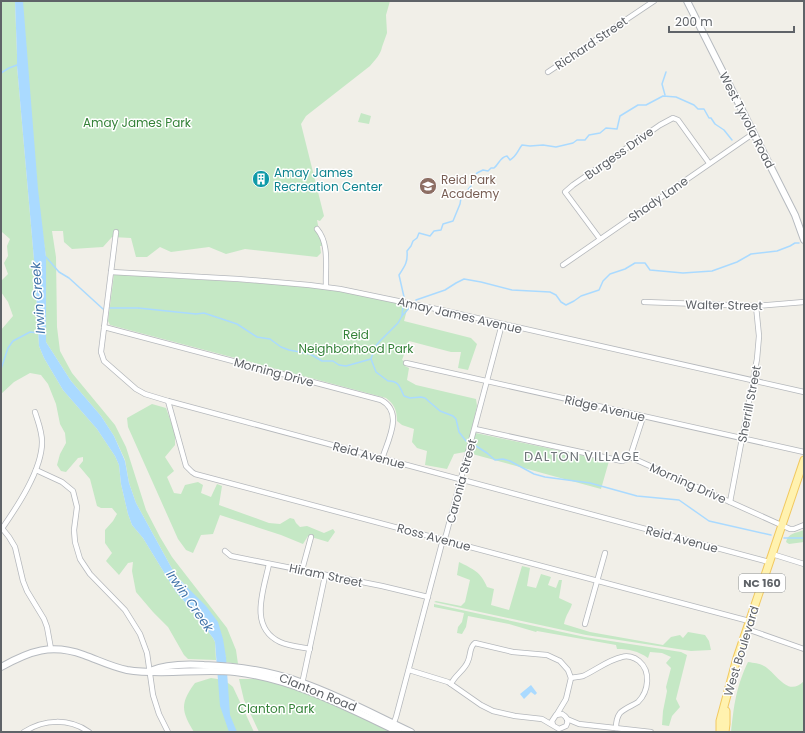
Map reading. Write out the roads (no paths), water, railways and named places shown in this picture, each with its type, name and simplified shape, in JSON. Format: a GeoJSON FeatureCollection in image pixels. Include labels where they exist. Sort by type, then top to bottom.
{"type":"FeatureCollection","features":[{"type":"Feature","properties":{"kind":"main road","name":"West Tyvola Road"},"geometry":{"type":"LineString","coordinates":[[687,1],[795,215],[804,240]]}},
{"type":"Feature","properties":{"kind":"main road","name":"West Boulevard"},"geometry":{"type":"LineString","coordinates":[[720,732],[720,721],[734,668],[804,460]]}},
{"type":"Feature","properties":{"kind":"main road","name":"Clanton Road"},"geometry":{"type":"LineString","coordinates":[[1,667],[26,654],[39,650],[51,649],[75,652],[127,670],[159,673],[210,668],[263,672],[301,685],[392,726],[411,732]]}},
{"type":"Feature","properties":{"kind":"main road","name":"West Boulevard"},"geometry":{"type":"LineString","coordinates":[[725,706],[725,732]]}},
{"type":"Feature","properties":{"kind":"main road","name":"Clanton Road"},"geometry":{"type":"LineString","coordinates":[[392,726],[399,732]]}},
{"type":"Feature","properties":{"kind":"street","name":"Richard Street"},"geometry":{"type":"LineString","coordinates":[[548,72],[654,1]]}},
{"type":"Feature","properties":{"kind":"street","name":"Burgess Drive"},"geometry":{"type":"LineString","coordinates":[[600,239],[565,192],[660,125],[671,118],[678,120],[709,163]]}},
{"type":"Feature","properties":{"kind":"street","name":"Shady Lane"},"geometry":{"type":"LineString","coordinates":[[563,265],[754,133]]}},
{"type":"Feature","properties":{"kind":"street"},"geometry":{"type":"LineString","coordinates":[[317,229],[322,235],[324,243],[326,286]]}},
{"type":"Feature","properties":{"kind":"street","name":"Reid Avenue"},"geometry":{"type":"LineString","coordinates":[[116,232],[101,352],[104,361],[140,392],[168,401],[382,459],[769,562]]}},
{"type":"Feature","properties":{"kind":"street","name":"Amay James Avenue"},"geometry":{"type":"LineString","coordinates":[[111,272],[238,279],[326,286],[804,392]]}},
{"type":"Feature","properties":{"kind":"street","name":"Walter Street"},"geometry":{"type":"LineString","coordinates":[[644,302],[756,306],[804,302]]}},
{"type":"Feature","properties":{"kind":"street","name":"Sherrill Street"},"geometry":{"type":"LineString","coordinates":[[730,502],[754,381],[759,344],[756,306]]}},
{"type":"Feature","properties":{"kind":"street","name":"Caronia Street"},"geometry":{"type":"LineString","coordinates":[[392,726],[446,535],[502,324]]}},
{"type":"Feature","properties":{"kind":"street","name":"Morning Drive"},"geometry":{"type":"LineString","coordinates":[[104,327],[381,400],[391,409],[394,417],[382,459]]}},
{"type":"Feature","properties":{"kind":"street","name":"Ridge Avenue"},"geometry":{"type":"LineString","coordinates":[[406,363],[804,452]]}},
{"type":"Feature","properties":{"kind":"street","name":"Ross Avenue"},"geometry":{"type":"LineString","coordinates":[[168,401],[184,462],[192,472],[749,621]]}},
{"type":"Feature","properties":{"kind":"street"},"geometry":{"type":"LineString","coordinates":[[35,412],[42,443],[40,457],[36,470],[1,528],[15,547],[23,581],[47,627],[51,649]]}},
{"type":"Feature","properties":{"kind":"street"},"geometry":{"type":"LineString","coordinates":[[630,457],[643,417]]}},
{"type":"Feature","properties":{"kind":"street","name":"Morning Drive"},"geometry":{"type":"LineString","coordinates":[[475,429],[622,461],[625,461],[630,457],[782,525]]}},
{"type":"Feature","properties":{"kind":"street"},"geometry":{"type":"LineString","coordinates":[[36,470],[62,482],[72,491],[75,496],[77,507],[74,538],[80,559],[90,574],[118,601],[134,623],[144,642],[156,706],[168,732]]}},
{"type":"Feature","properties":{"kind":"street"},"geometry":{"type":"LineString","coordinates":[[782,525],[792,529],[804,525]]}},
{"type":"Feature","properties":{"kind":"street"},"geometry":{"type":"LineString","coordinates":[[302,570],[311,537]]}},
{"type":"Feature","properties":{"kind":"street","name":"Hiram Street"},"geometry":{"type":"LineString","coordinates":[[225,552],[231,556],[325,576],[382,586],[428,597]]}},
{"type":"Feature","properties":{"kind":"street"},"geometry":{"type":"LineString","coordinates":[[585,624],[605,553]]}},
{"type":"Feature","properties":{"kind":"street"},"geometry":{"type":"LineString","coordinates":[[772,554],[804,564]]}},
{"type":"Feature","properties":{"kind":"street"},"geometry":{"type":"LineString","coordinates":[[269,564],[260,611],[264,626],[269,634],[282,643],[310,649]]}},
{"type":"Feature","properties":{"kind":"street"},"geometry":{"type":"LineString","coordinates":[[301,685],[325,576]]}},
{"type":"Feature","properties":{"kind":"street"},"geometry":{"type":"LineString","coordinates":[[747,629],[804,649]]}},
{"type":"Feature","properties":{"kind":"street"},"geometry":{"type":"LineString","coordinates":[[451,684],[466,664],[471,646],[475,643],[513,652],[553,656],[565,666],[571,678],[565,701],[552,721],[554,728]]}},
{"type":"Feature","properties":{"kind":"street"},"geometry":{"type":"LineString","coordinates":[[571,678],[584,676],[614,659],[623,656],[630,656],[640,662],[647,672],[648,680],[645,690],[639,701],[620,713],[616,728]]}},
{"type":"Feature","properties":{"kind":"street"},"geometry":{"type":"LineString","coordinates":[[409,670],[451,684],[493,712],[542,719],[562,714],[579,724],[651,732]]}},
{"type":"Feature","properties":{"kind":"street"},"geometry":{"type":"LineString","coordinates":[[563,729],[567,718],[565,701]]}},
{"type":"Feature","properties":{"kind":"street"},"geometry":{"type":"LineString","coordinates":[[542,719],[554,728],[563,729],[579,724]]}},
{"type":"Feature","properties":{"kind":"street"},"geometry":{"type":"LineString","coordinates":[[24,732],[37,725],[58,722],[77,726],[89,732]]}},
{"type":"Feature","properties":{"kind":"water","name":"Irwin Creek"},"geometry":{"type":"Polygon","coordinates":[[[15,1],[23,1],[38,189],[46,257],[46,342],[71,381],[101,416],[114,436],[125,461],[129,483],[136,503],[176,576],[206,606],[218,622],[226,657],[230,715],[237,732],[229,732],[220,706],[215,642],[213,638],[176,592],[143,538],[132,525],[121,484],[119,465],[115,456],[97,429],[63,390],[44,358],[39,346],[35,271],[17,66],[15,1]]]}},
{"type":"Feature","properties":{"kind":"water"},"geometry":{"type":"Polygon","coordinates":[[[531,685],[537,693],[535,695],[531,692],[524,699],[520,694],[531,685]]]}},
{"type":"Feature","properties":{"kind":"waterway"},"geometry":{"type":"LineString","coordinates":[[1,73],[17,65]]}},
{"type":"Feature","properties":{"kind":"waterway"},"geometry":{"type":"LineString","coordinates":[[665,95],[662,84],[666,72]]}},
{"type":"Feature","properties":{"kind":"waterway"},"geometry":{"type":"LineString","coordinates":[[404,297],[399,275],[406,264],[407,251],[419,233],[430,236],[434,231],[441,230],[443,224],[453,221],[461,198],[471,186],[471,181],[477,173],[494,168],[501,159],[507,156],[510,160],[516,155],[522,145],[543,145],[556,147],[573,143],[577,140],[585,140],[589,135],[600,133],[606,128],[617,129],[620,116],[638,105],[646,105],[663,96],[676,97],[694,105],[698,109],[704,109],[709,118],[711,118],[715,124],[724,130],[732,140]]}},
{"type":"Feature","properties":{"kind":"waterway"},"geometry":{"type":"LineString","coordinates":[[416,300],[445,290],[464,279],[512,290],[550,292],[556,295],[561,302],[566,305],[581,296],[599,290],[603,281],[610,274],[625,269],[635,263],[645,263],[650,270],[683,273],[712,271],[737,262],[751,254],[777,251],[795,243],[799,243]]}},
{"type":"Feature","properties":{"kind":"waterway","name":"Irwin Creek"},"geometry":{"type":"LineString","coordinates":[[44,257],[46,257],[59,272],[69,278],[103,309]]}},
{"type":"Feature","properties":{"kind":"waterway"},"geometry":{"type":"LineString","coordinates":[[402,316],[403,306]]}},
{"type":"Feature","properties":{"kind":"waterway"},"geometry":{"type":"LineString","coordinates":[[410,307],[398,323],[375,347],[371,359],[376,372],[388,381],[397,383],[404,396],[410,398],[425,398],[440,411],[453,416],[456,419],[459,432],[466,441]]}},
{"type":"Feature","properties":{"kind":"waterway"},"geometry":{"type":"LineString","coordinates":[[110,308],[138,308],[196,314],[204,313],[237,324],[257,337],[270,339],[281,347],[310,354],[322,361],[333,361],[339,365],[346,366],[371,359]]}},
{"type":"Feature","properties":{"kind":"waterway","name":"Irwin Creek"},"geometry":{"type":"LineString","coordinates":[[1,369],[8,348],[13,341],[30,332],[40,333]]}},
{"type":"Feature","properties":{"kind":"waterway"},"geometry":{"type":"LineString","coordinates":[[476,446],[495,460],[503,459],[510,461],[534,474],[545,477],[590,483],[637,496],[679,500],[709,521],[771,535]]}},
{"type":"Feature","properties":{"kind":"waterway"},"geometry":{"type":"LineString","coordinates":[[784,538],[804,538]]}},
{"type":"Feature","properties":{"kind":"place","name":"Amay James Recreation Center"},"geometry":{"type":"Point","coordinates":[261,179]}},
{"type":"Feature","properties":{"kind":"place","name":"Reid Park Academy"},"geometry":{"type":"Point","coordinates":[428,186]}},
{"type":"Feature","properties":{"kind":"district","name":"DALTON VILLAGE"},"geometry":{"type":"Point","coordinates":[582,456]}},
{"type":"Feature","properties":{"kind":"park label","name":"Amay James Park"},"geometry":{"type":"Point","coordinates":[137,122]}},
{"type":"Feature","properties":{"kind":"park label","name":"Reid Neighborhood Park"},"geometry":{"type":"Point","coordinates":[356,341]}},
{"type":"Feature","properties":{"kind":"park label","name":"Clanton Park"},"geometry":{"type":"Point","coordinates":[276,708]}}]}
